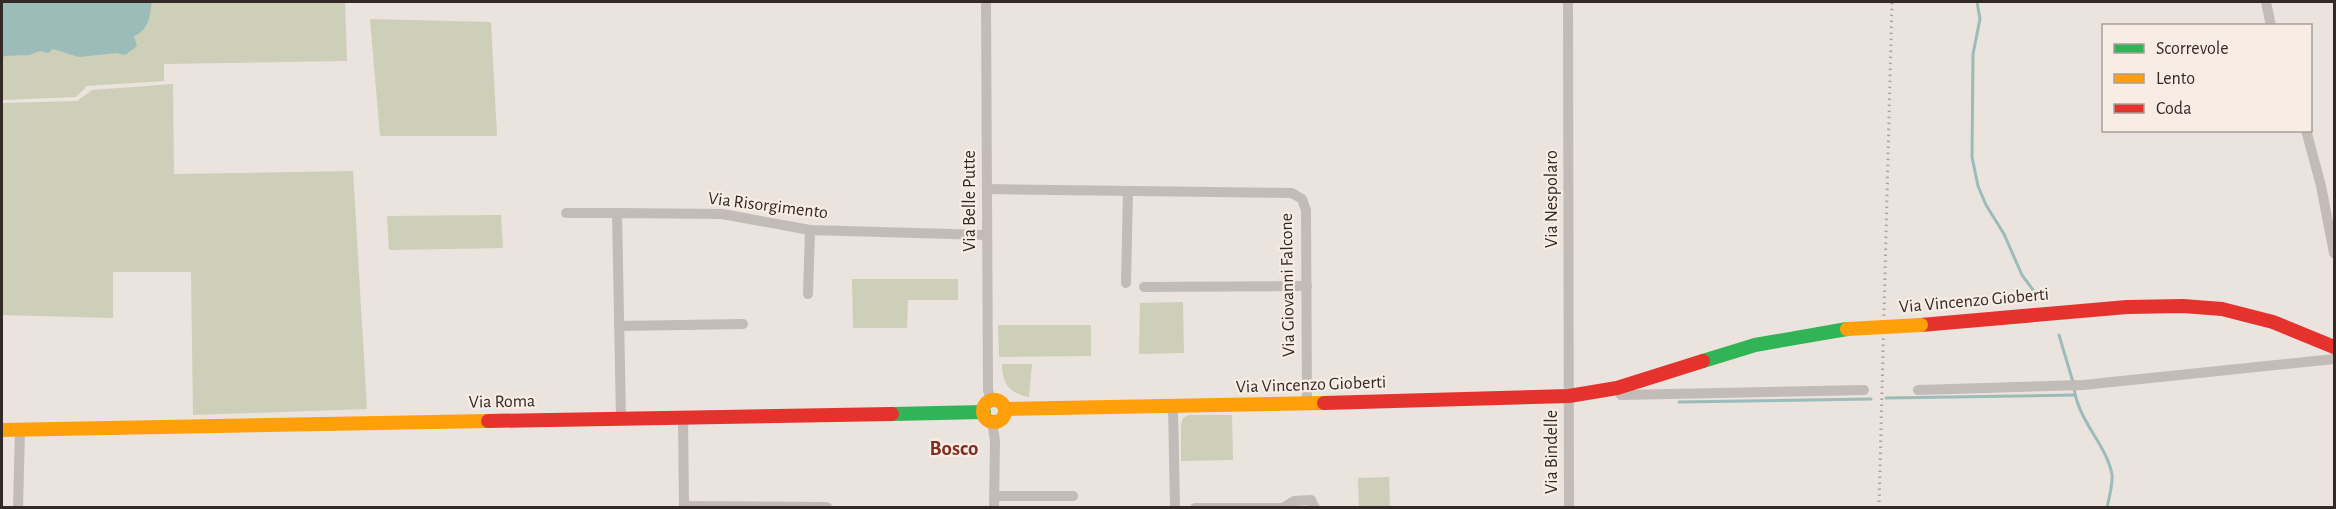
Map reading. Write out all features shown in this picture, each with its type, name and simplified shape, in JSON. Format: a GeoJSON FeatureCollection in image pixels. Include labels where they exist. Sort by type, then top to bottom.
{"type":"FeatureCollection","features":[{"type":"Feature","properties":{"kind":"street","name":"Via Belle Putte"},"geometry":{"type":"LineString","coordinates":[[986,2],[988,390],[989,411],[995,441],[994,502]]}},
{"type":"Feature","properties":{"kind":"street","name":"Via Nespolaro"},"geometry":{"type":"LineString","coordinates":[[1568,2],[1569,396]]}},
{"type":"Feature","properties":{"kind":"street"},"geometry":{"type":"LineString","coordinates":[[2266,2],[2271,24]]}},
{"type":"Feature","properties":{"kind":"street"},"geometry":{"type":"LineString","coordinates":[[2307,132],[2321,186],[2334,253]]}},
{"type":"Feature","properties":{"kind":"street","name":"Via Giovanni Falcone"},"geometry":{"type":"LineString","coordinates":[[987,189],[1292,193],[1302,199],[1305,210],[1307,286],[1307,402]]}},
{"type":"Feature","properties":{"kind":"street"},"geometry":{"type":"LineString","coordinates":[[1126,282],[1128,190]]}},
{"type":"Feature","properties":{"kind":"street","name":"Via Risorgimento"},"geometry":{"type":"LineString","coordinates":[[566,213],[722,214],[810,230],[986,235]]}},
{"type":"Feature","properties":{"kind":"street"},"geometry":{"type":"LineString","coordinates":[[617,213],[621,418]]}},
{"type":"Feature","properties":{"kind":"street"},"geometry":{"type":"LineString","coordinates":[[808,294],[810,230]]}},
{"type":"Feature","properties":{"kind":"street"},"geometry":{"type":"LineString","coordinates":[[1144,288],[1307,286]]}},
{"type":"Feature","properties":{"kind":"street","name":"Via Vincenzo Gioberti"},"geometry":{"type":"LineString","coordinates":[[989,411],[1002,418],[1005,409],[1173,407],[1569,396],[1617,387],[1755,345],[1847,329],[1921,325],[2127,307],[2183,306],[2222,309],[2273,322],[2334,347]]}},
{"type":"Feature","properties":{"kind":"street"},"geometry":{"type":"LineString","coordinates":[[619,326],[743,324]]}},
{"type":"Feature","properties":{"kind":"street"},"geometry":{"type":"LineString","coordinates":[[1917,390],[2083,385],[2334,359]]}},
{"type":"Feature","properties":{"kind":"street","name":"Via Vincenzo Gioberti"},"geometry":{"type":"LineString","coordinates":[[1617,387],[1621,395],[1864,390]]}},
{"type":"Feature","properties":{"kind":"street","name":"Via Bindelle"},"geometry":{"type":"LineString","coordinates":[[1569,396],[1569,507]]}},
{"type":"Feature","properties":{"kind":"street"},"geometry":{"type":"LineString","coordinates":[[1173,407],[1175,507]]}},
{"type":"Feature","properties":{"kind":"street","name":"Via Roma"},"geometry":{"type":"LineString","coordinates":[[2,430],[989,411]]}},
{"type":"Feature","properties":{"kind":"street"},"geometry":{"type":"LineString","coordinates":[[683,417],[684,507],[827,507]]}},
{"type":"Feature","properties":{"kind":"street"},"geometry":{"type":"LineString","coordinates":[[18,507],[20,430]]}},
{"type":"Feature","properties":{"kind":"street"},"geometry":{"type":"LineString","coordinates":[[994,502],[1073,496]]}},
{"type":"Feature","properties":{"kind":"street"},"geometry":{"type":"LineString","coordinates":[[1195,507],[1287,507],[1294,501],[1311,500],[1315,507]]}},
{"type":"Feature","properties":{"kind":"green space"},"geometry":{"type":"Polygon","coordinates":[[[2,2],[345,2],[347,61],[164,64],[164,81],[87,86],[76,97],[2,100],[2,2]]]}},
{"type":"Feature","properties":{"kind":"green space"},"geometry":{"type":"Polygon","coordinates":[[[370,19],[491,22],[497,136],[380,136],[370,19]]]}},
{"type":"Feature","properties":{"kind":"green space"},"geometry":{"type":"Polygon","coordinates":[[[173,84],[174,174],[353,171],[367,409],[193,415],[191,272],[113,272],[113,318],[2,315],[2,103],[77,101],[92,90],[173,84]]]}},
{"type":"Feature","properties":{"kind":"green space"},"geometry":{"type":"Polygon","coordinates":[[[501,215],[503,248],[389,250],[387,216],[501,215]]]}},
{"type":"Feature","properties":{"kind":"green space"},"geometry":{"type":"Polygon","coordinates":[[[852,279],[958,279],[958,300],[908,300],[907,328],[853,328],[852,279]]]}},
{"type":"Feature","properties":{"kind":"green space"},"geometry":{"type":"Polygon","coordinates":[[[1183,302],[1184,353],[1139,354],[1140,303],[1183,302]]]}},
{"type":"Feature","properties":{"kind":"green space"},"geometry":{"type":"Polygon","coordinates":[[[998,325],[1091,325],[1091,356],[999,357],[998,325]]]}},
{"type":"Feature","properties":{"kind":"green space"},"geometry":{"type":"Polygon","coordinates":[[[1002,364],[1032,364],[1029,397],[1008,387],[1002,364]]]}},
{"type":"Feature","properties":{"kind":"green space"},"geometry":{"type":"Polygon","coordinates":[[[1188,415],[1232,415],[1233,460],[1181,461],[1181,425],[1183,418],[1188,415]]]}},
{"type":"Feature","properties":{"kind":"green space"},"geometry":{"type":"Polygon","coordinates":[[[1389,477],[1390,507],[1359,507],[1358,478],[1389,477]]]}},
{"type":"Feature","properties":{"kind":"water"},"geometry":{"type":"Polygon","coordinates":[[[2,2],[152,2],[146,26],[134,36],[137,46],[125,55],[116,53],[79,57],[53,49],[48,53],[40,51],[29,55],[4,56],[2,60],[2,2]]]}},
{"type":"Feature","properties":{"kind":"waterway"},"geometry":{"type":"LineString","coordinates":[[1977,2],[1980,19],[1973,54],[1972,157],[1978,186],[1986,205],[2004,234],[2022,275],[2039,298]]}},
{"type":"Feature","properties":{"kind":"waterway"},"geometry":{"type":"LineString","coordinates":[[2059,335],[2073,382]]}},
{"type":"Feature","properties":{"kind":"waterway"},"geometry":{"type":"LineString","coordinates":[[2074,388],[2081,412],[2105,454],[2112,475],[2107,508]]}},
{"type":"Feature","properties":{"kind":"waterway"},"geometry":{"type":"LineString","coordinates":[[1886,398],[2075,395]]}},
{"type":"Feature","properties":{"kind":"waterway"},"geometry":{"type":"LineString","coordinates":[[1679,402],[1871,399]]}},
{"type":"Feature","properties":{"kind":"railway"},"geometry":{"type":"LineString","coordinates":[[1879,508],[1892,2]]}},
{"type":"Feature","properties":{"kind":"traffic: fast"},"geometry":{"type":"LineString","coordinates":[[1703,361],[1755,345],[1847,329]]}},
{"type":"Feature","properties":{"kind":"traffic: fast"},"geometry":{"type":"LineString","coordinates":[[892,414],[984,412]]}},
{"type":"Feature","properties":{"kind":"traffic: slow"},"geometry":{"type":"LineString","coordinates":[[1847,329],[1921,325]]}},
{"type":"Feature","properties":{"kind":"traffic: slow"},"geometry":{"type":"LineString","coordinates":[[994,400],[1002,403],[1005,411],[1002,419],[994,422],[986,419],[983,411],[986,403],[994,400]]}},
{"type":"Feature","properties":{"kind":"traffic: slow"},"geometry":{"type":"LineString","coordinates":[[1005,409],[1324,403]]}},
{"type":"Feature","properties":{"kind":"traffic: slow"},"geometry":{"type":"LineString","coordinates":[[2,430],[488,421]]}},
{"type":"Feature","properties":{"kind":"traffic: jam"},"geometry":{"type":"LineString","coordinates":[[1921,325],[2127,307],[2183,306],[2222,309],[2273,322],[2334,347]]}},
{"type":"Feature","properties":{"kind":"traffic: jam"},"geometry":{"type":"LineString","coordinates":[[1324,403],[1569,396],[1617,388],[1703,361]]}},
{"type":"Feature","properties":{"kind":"traffic: jam"},"geometry":{"type":"LineString","coordinates":[[488,421],[892,414]]}},
{"type":"Feature","properties":{"kind":"district","name":"Bosco"},"geometry":{"type":"Point","coordinates":[954,448]}}]}
